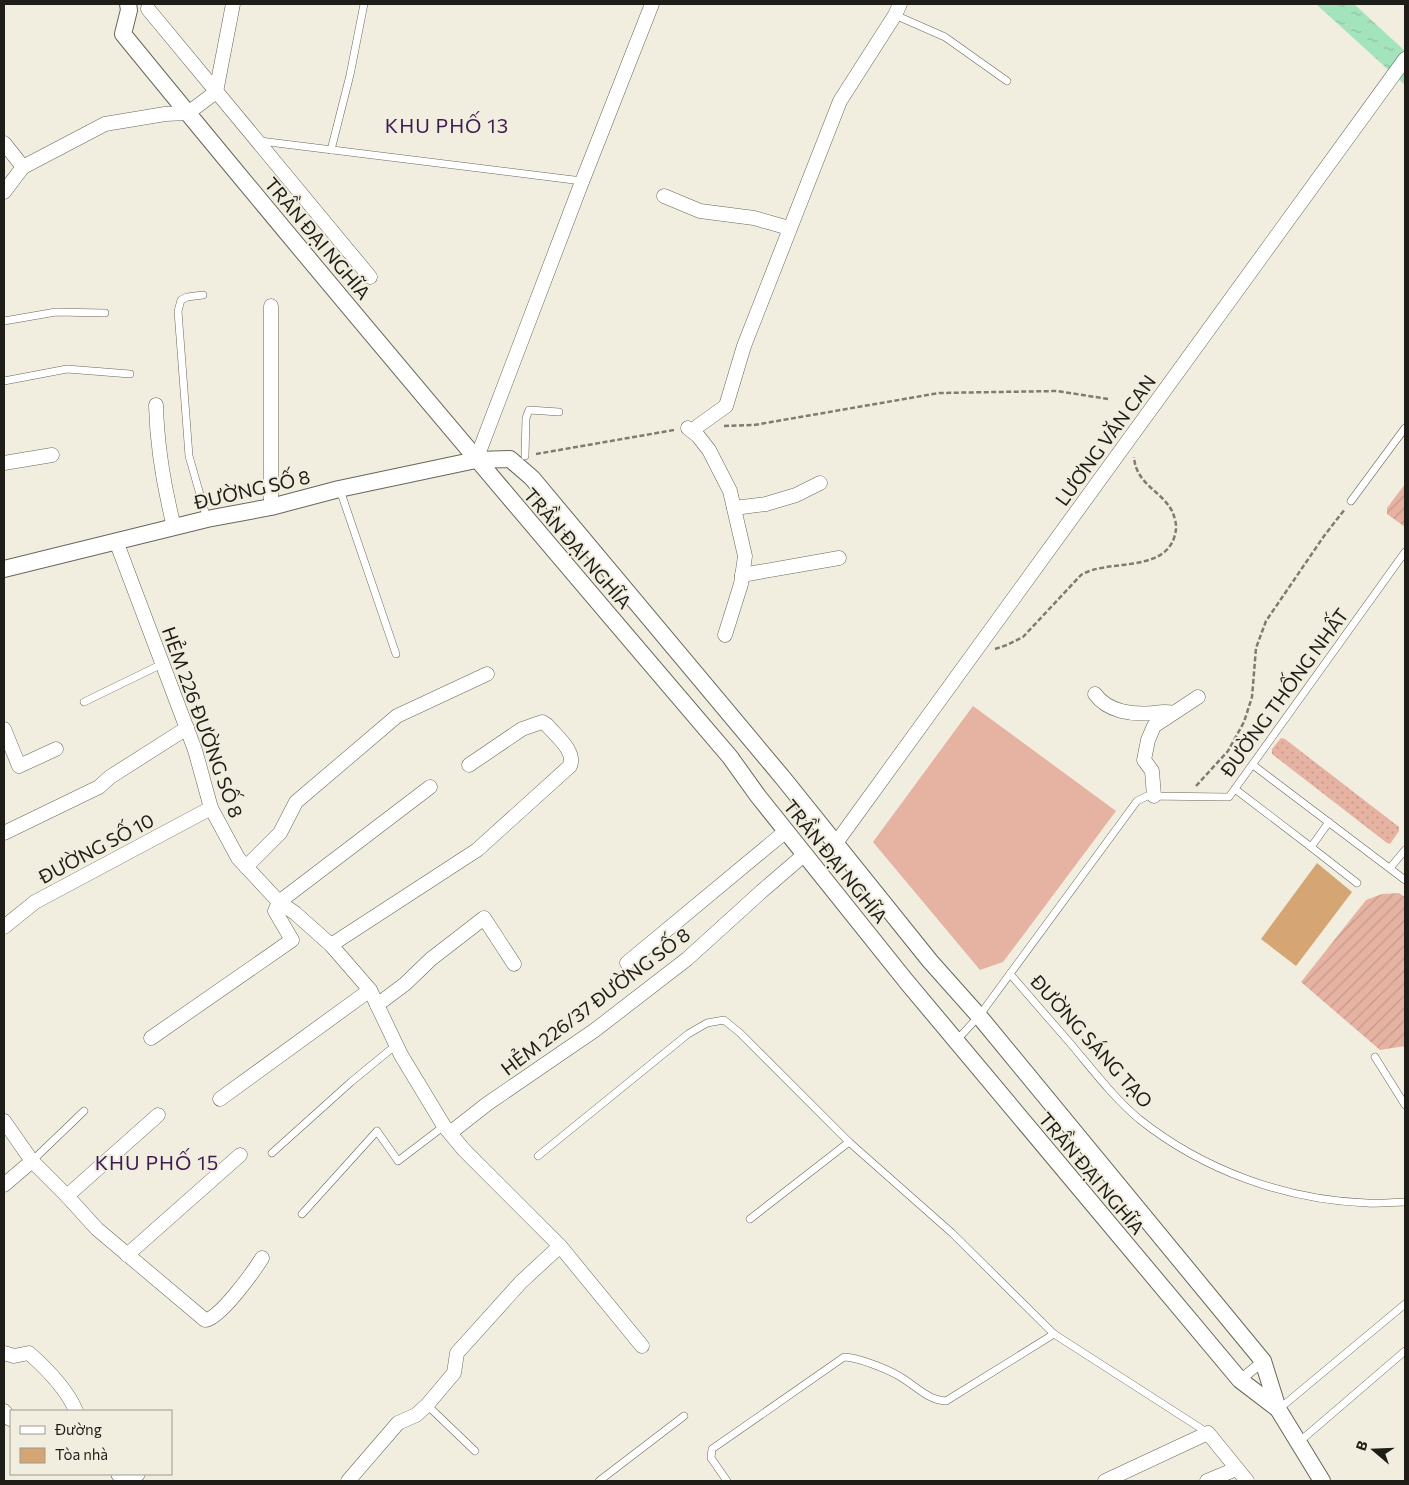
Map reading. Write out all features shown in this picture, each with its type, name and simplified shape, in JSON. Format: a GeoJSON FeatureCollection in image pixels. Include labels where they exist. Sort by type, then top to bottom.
{"type":"FeatureCollection","features":[{"type":"Feature","properties":{"kind":"street"},"geometry":{"type":"LineString","coordinates":[[4,192],[23,167],[105,124],[165,114],[188,113],[216,92],[233,4]]}},
{"type":"Feature","properties":{"kind":"street"},"geometry":{"type":"LineString","coordinates":[[476,460],[582,181],[652,4]]}},
{"type":"Feature","properties":{"kind":"street","name":"TRẦN ĐẠI NGHĨA"},"geometry":{"type":"LineString","coordinates":[[129,7],[123,34],[476,460],[744,774],[786,831],[956,1041],[1240,1380],[1278,1409]]}},
{"type":"Feature","properties":{"kind":"street"},"geometry":{"type":"LineString","coordinates":[[148,9],[370,277]]}},
{"type":"Feature","properties":{"kind":"street"},"geometry":{"type":"LineString","coordinates":[[725,635],[742,584],[745,556],[730,491],[709,450],[693,427],[726,406],[744,346],[840,101],[897,10]]}},
{"type":"Feature","properties":{"kind":"street","name":"LƯƠNG VĂN CAN"},"geometry":{"type":"LineString","coordinates":[[836,843],[1405,59]]}},
{"type":"Feature","properties":{"kind":"street"},"geometry":{"type":"LineString","coordinates":[[4,143],[23,167]]}},
{"type":"Feature","properties":{"kind":"street"},"geometry":{"type":"LineString","coordinates":[[664,196],[700,211],[754,218],[789,228]]}},
{"type":"Feature","properties":{"kind":"street"},"geometry":{"type":"LineString","coordinates":[[271,306],[271,507]]}},
{"type":"Feature","properties":{"kind":"street"},"geometry":{"type":"LineString","coordinates":[[156,405],[158,444],[165,491],[174,527]]}},
{"type":"Feature","properties":{"kind":"street"},"geometry":{"type":"LineString","coordinates":[[4,463],[52,454]]}},
{"type":"Feature","properties":{"kind":"street","name":"TRẦN ĐẠI NGHĨA"},"geometry":{"type":"LineString","coordinates":[[518,457],[532,478],[766,758],[930,961],[979,1016],[1262,1361],[1278,1409]]}},
{"type":"Feature","properties":{"kind":"street","name":"ĐƯỜNG SỐ 8"},"geometry":{"type":"LineString","coordinates":[[4,569],[207,519],[271,507],[476,460],[518,457]]}},
{"type":"Feature","properties":{"kind":"street"},"geometry":{"type":"LineString","coordinates":[[734,508],[766,504],[796,495],[820,483]]}},
{"type":"Feature","properties":{"kind":"street","name":"HẺM 226 ĐƯỜNG SỐ 8"},"geometry":{"type":"LineString","coordinates":[[116,542],[195,750],[211,808],[238,858],[279,902],[295,913],[331,945],[370,990],[396,1044],[431,1106],[447,1130],[464,1150],[560,1246],[642,1346]]}},
{"type":"Feature","properties":{"kind":"street"},"geometry":{"type":"LineString","coordinates":[[742,576],[839,558]]}},
{"type":"Feature","properties":{"kind":"street"},"geometry":{"type":"LineString","coordinates":[[246,867],[280,833],[296,802],[397,716],[487,674]]}},
{"type":"Feature","properties":{"kind":"street"},"geometry":{"type":"LineString","coordinates":[[1096,694],[1102,703],[1118,710],[1145,713],[1173,713]]}},
{"type":"Feature","properties":{"kind":"street"},"geometry":{"type":"LineString","coordinates":[[1154,796],[1152,771],[1144,760],[1148,740],[1154,726],[1198,697]]}},
{"type":"Feature","properties":{"kind":"street"},"geometry":{"type":"LineString","coordinates":[[331,945],[478,850],[570,766],[572,760],[570,752],[547,725],[542,722],[522,729],[469,765]]}},
{"type":"Feature","properties":{"kind":"street"},"geometry":{"type":"LineString","coordinates":[[4,833],[99,787],[110,777],[187,728]]}},
{"type":"Feature","properties":{"kind":"street"},"geometry":{"type":"LineString","coordinates":[[4,729],[19,766],[56,749]]}},
{"type":"Feature","properties":{"kind":"street"},"geometry":{"type":"LineString","coordinates":[[744,774],[766,758]]}},
{"type":"Feature","properties":{"kind":"street"},"geometry":{"type":"LineString","coordinates":[[151,1038],[292,940],[276,911],[279,902],[430,787]]}},
{"type":"Feature","properties":{"kind":"street","name":"ĐƯỜNG SỐ 10"},"geometry":{"type":"LineString","coordinates":[[4,928],[35,902],[211,808]]}},
{"type":"Feature","properties":{"kind":"street"},"geometry":{"type":"LineString","coordinates":[[627,963],[786,831]]}},
{"type":"Feature","properties":{"kind":"street","name":"HẺM 226/37 ĐƯỜNG SỐ 8"},"geometry":{"type":"LineString","coordinates":[[447,1130],[595,1030],[687,959],[805,854]]}},
{"type":"Feature","properties":{"kind":"street"},"geometry":{"type":"LineString","coordinates":[[377,1005],[406,984],[431,959],[484,918],[514,964]]}},
{"type":"Feature","properties":{"kind":"street"},"geometry":{"type":"LineString","coordinates":[[220,1100],[370,990]]}},
{"type":"Feature","properties":{"kind":"street"},"geometry":{"type":"LineString","coordinates":[[68,1196],[158,1116]]}},
{"type":"Feature","properties":{"kind":"street"},"geometry":{"type":"LineString","coordinates":[[4,1120],[32,1160],[68,1196],[97,1229],[207,1320],[239,1290],[262,1258]]}},
{"type":"Feature","properties":{"kind":"street"},"geometry":{"type":"LineString","coordinates":[[127,1255],[240,1155]]}},
{"type":"Feature","properties":{"kind":"street"},"geometry":{"type":"LineString","coordinates":[[4,1185],[32,1160]]}},
{"type":"Feature","properties":{"kind":"street"},"geometry":{"type":"LineString","coordinates":[[348,1481],[398,1423],[416,1415],[427,1405],[454,1373],[457,1353],[521,1282],[560,1246]]}},
{"type":"Feature","properties":{"kind":"street"},"geometry":{"type":"LineString","coordinates":[[4,1353],[13,1356],[29,1353],[63,1389],[76,1410]]}},
{"type":"Feature","properties":{"kind":"street"},"geometry":{"type":"LineString","coordinates":[[1240,1380],[1262,1361]]}},
{"type":"Feature","properties":{"kind":"street"},"geometry":{"type":"LineString","coordinates":[[1278,1409],[1322,1481]]}},
{"type":"Feature","properties":{"kind":"street"},"geometry":{"type":"LineString","coordinates":[[1105,1481],[1208,1433],[1247,1481]]}},
{"type":"Feature","properties":{"kind":"street"},"geometry":{"type":"LineString","coordinates":[[1207,1481],[1236,1469]]}},
{"type":"Feature","properties":{"kind":"lane"},"geometry":{"type":"LineString","coordinates":[[331,150],[350,75],[364,4]]}},
{"type":"Feature","properties":{"kind":"lane"},"geometry":{"type":"LineString","coordinates":[[129,7],[148,9]]}},
{"type":"Feature","properties":{"kind":"lane"},"geometry":{"type":"LineString","coordinates":[[897,10],[945,37],[1007,82]]}},
{"type":"Feature","properties":{"kind":"lane"},"geometry":{"type":"LineString","coordinates":[[257,141],[582,181]]}},
{"type":"Feature","properties":{"kind":"lane"},"geometry":{"type":"LineString","coordinates":[[203,295],[187,297],[181,300],[178,312],[189,456],[207,519]]}},
{"type":"Feature","properties":{"kind":"lane"},"geometry":{"type":"LineString","coordinates":[[4,320],[56,312],[105,313]]}},
{"type":"Feature","properties":{"kind":"lane"},"geometry":{"type":"LineString","coordinates":[[4,381],[67,369],[130,374]]}},
{"type":"Feature","properties":{"kind":"lane"},"geometry":{"type":"LineString","coordinates":[[518,457],[529,410],[560,412]]}},
{"type":"Feature","properties":{"kind":"lane"},"geometry":{"type":"LineString","coordinates":[[1351,501],[1405,428]]}},
{"type":"Feature","properties":{"kind":"lane"},"geometry":{"type":"LineString","coordinates":[[340,490],[396,654]]}},
{"type":"Feature","properties":{"kind":"lane","name":"ĐƯỜNG THỐNG NHẤT"},"geometry":{"type":"LineString","coordinates":[[956,1041],[979,1016],[1137,801],[1143,797],[1154,796],[1229,797],[1405,552]]}},
{"type":"Feature","properties":{"kind":"lane"},"geometry":{"type":"LineString","coordinates":[[84,702],[162,664]]}},
{"type":"Feature","properties":{"kind":"lane"},"geometry":{"type":"LineString","coordinates":[[1253,765],[1405,880]]}},
{"type":"Feature","properties":{"kind":"lane"},"geometry":{"type":"LineString","coordinates":[[1235,789],[1357,883]]}},
{"type":"Feature","properties":{"kind":"lane"},"geometry":{"type":"LineString","coordinates":[[1310,847],[1329,822]]}},
{"type":"Feature","properties":{"kind":"lane"},"geometry":{"type":"LineString","coordinates":[[1390,868],[1405,850]]}},
{"type":"Feature","properties":{"kind":"lane","name":"ĐƯỜNG SÁNG TẠO"},"geometry":{"type":"LineString","coordinates":[[1010,974],[1098,1076],[1138,1118],[1163,1136],[1202,1159],[1241,1178],[1275,1189],[1318,1199],[1368,1203],[1405,1202]]}},
{"type":"Feature","properties":{"kind":"lane"},"geometry":{"type":"LineString","coordinates":[[538,1156],[688,1034],[707,1023],[724,1020],[849,1142],[952,1233],[1054,1334],[1208,1433]]}},
{"type":"Feature","properties":{"kind":"lane"},"geometry":{"type":"LineString","coordinates":[[272,1153],[396,1044]]}},
{"type":"Feature","properties":{"kind":"lane"},"geometry":{"type":"LineString","coordinates":[[1375,1057],[1405,1105]]}},
{"type":"Feature","properties":{"kind":"lane"},"geometry":{"type":"LineString","coordinates":[[32,1160],[84,1111]]}},
{"type":"Feature","properties":{"kind":"lane"},"geometry":{"type":"LineString","coordinates":[[302,1214],[377,1131],[398,1161],[447,1130]]}},
{"type":"Feature","properties":{"kind":"lane"},"geometry":{"type":"LineString","coordinates":[[750,1219],[849,1142]]}},
{"type":"Feature","properties":{"kind":"lane"},"geometry":{"type":"LineString","coordinates":[[1278,1409],[1405,1304]]}},
{"type":"Feature","properties":{"kind":"lane"},"geometry":{"type":"LineString","coordinates":[[727,1481],[711,1458],[712,1449],[844,1356],[881,1368],[899,1376],[928,1396],[938,1401],[946,1401],[1054,1334]]}},
{"type":"Feature","properties":{"kind":"lane"},"geometry":{"type":"LineString","coordinates":[[1299,1442],[1405,1351]]}},
{"type":"Feature","properties":{"kind":"lane"},"geometry":{"type":"LineString","coordinates":[[427,1405],[475,1451]]}},
{"type":"Feature","properties":{"kind":"lane"},"geometry":{"type":"LineString","coordinates":[[599,1481],[684,1416]]}},
{"type":"Feature","properties":{"kind":"path"},"geometry":{"type":"LineString","coordinates":[[518,457],[693,427],[754,425],[939,393],[1057,391],[1108,399]]}},
{"type":"Feature","properties":{"kind":"path"},"geometry":{"type":"LineString","coordinates":[[973,655],[1008,645],[1023,638],[1081,575],[1087,571],[1094,568],[1139,563],[1170,548],[1177,526],[1174,513],[1166,500],[1147,486],[1134,461],[1134,454]]}},
{"type":"Feature","properties":{"kind":"path"},"geometry":{"type":"LineString","coordinates":[[1183,797],[1228,751],[1236,737],[1244,722],[1252,698],[1256,648],[1266,621],[1324,536],[1351,501]]}},
{"type":"Feature","properties":{"kind":"shaded area"},"geometry":{"type":"Polygon","coordinates":[[[1405,484],[1405,527],[1387,514],[1387,508],[1405,484]]]}},
{"type":"Feature","properties":{"kind":"shaded area"},"geometry":{"type":"Polygon","coordinates":[[[973,706],[1116,811],[1003,962],[980,970],[873,842],[973,706]]]}},
{"type":"Feature","properties":{"kind":"shaded area"},"geometry":{"type":"Polygon","coordinates":[[[1281,738],[1285,739],[1399,827],[1399,831],[1390,844],[1272,754],[1272,749],[1281,738]]]}},
{"type":"Feature","properties":{"kind":"shaded area"},"geometry":{"type":"Polygon","coordinates":[[[1399,893],[1405,897],[1405,1046],[1380,1050],[1301,982],[1366,900],[1382,894],[1399,893]]]}},
{"type":"Feature","properties":{"kind":"water"},"geometry":{"type":"Polygon","coordinates":[[[1316,4],[1354,4],[1405,51],[1405,85],[1316,4]]]}},
{"type":"Feature","properties":{"kind":"building"},"geometry":{"type":"Polygon","coordinates":[[[1317,863],[1352,892],[1296,966],[1261,939],[1317,863]]]}},
{"type":"Feature","properties":{"kind":"district","name":"KHU PHỐ 13"},"geometry":{"type":"Point","coordinates":[447,125]}},
{"type":"Feature","properties":{"kind":"district","name":"KHU PHỐ 15"},"geometry":{"type":"Point","coordinates":[157,1162]}}]}
